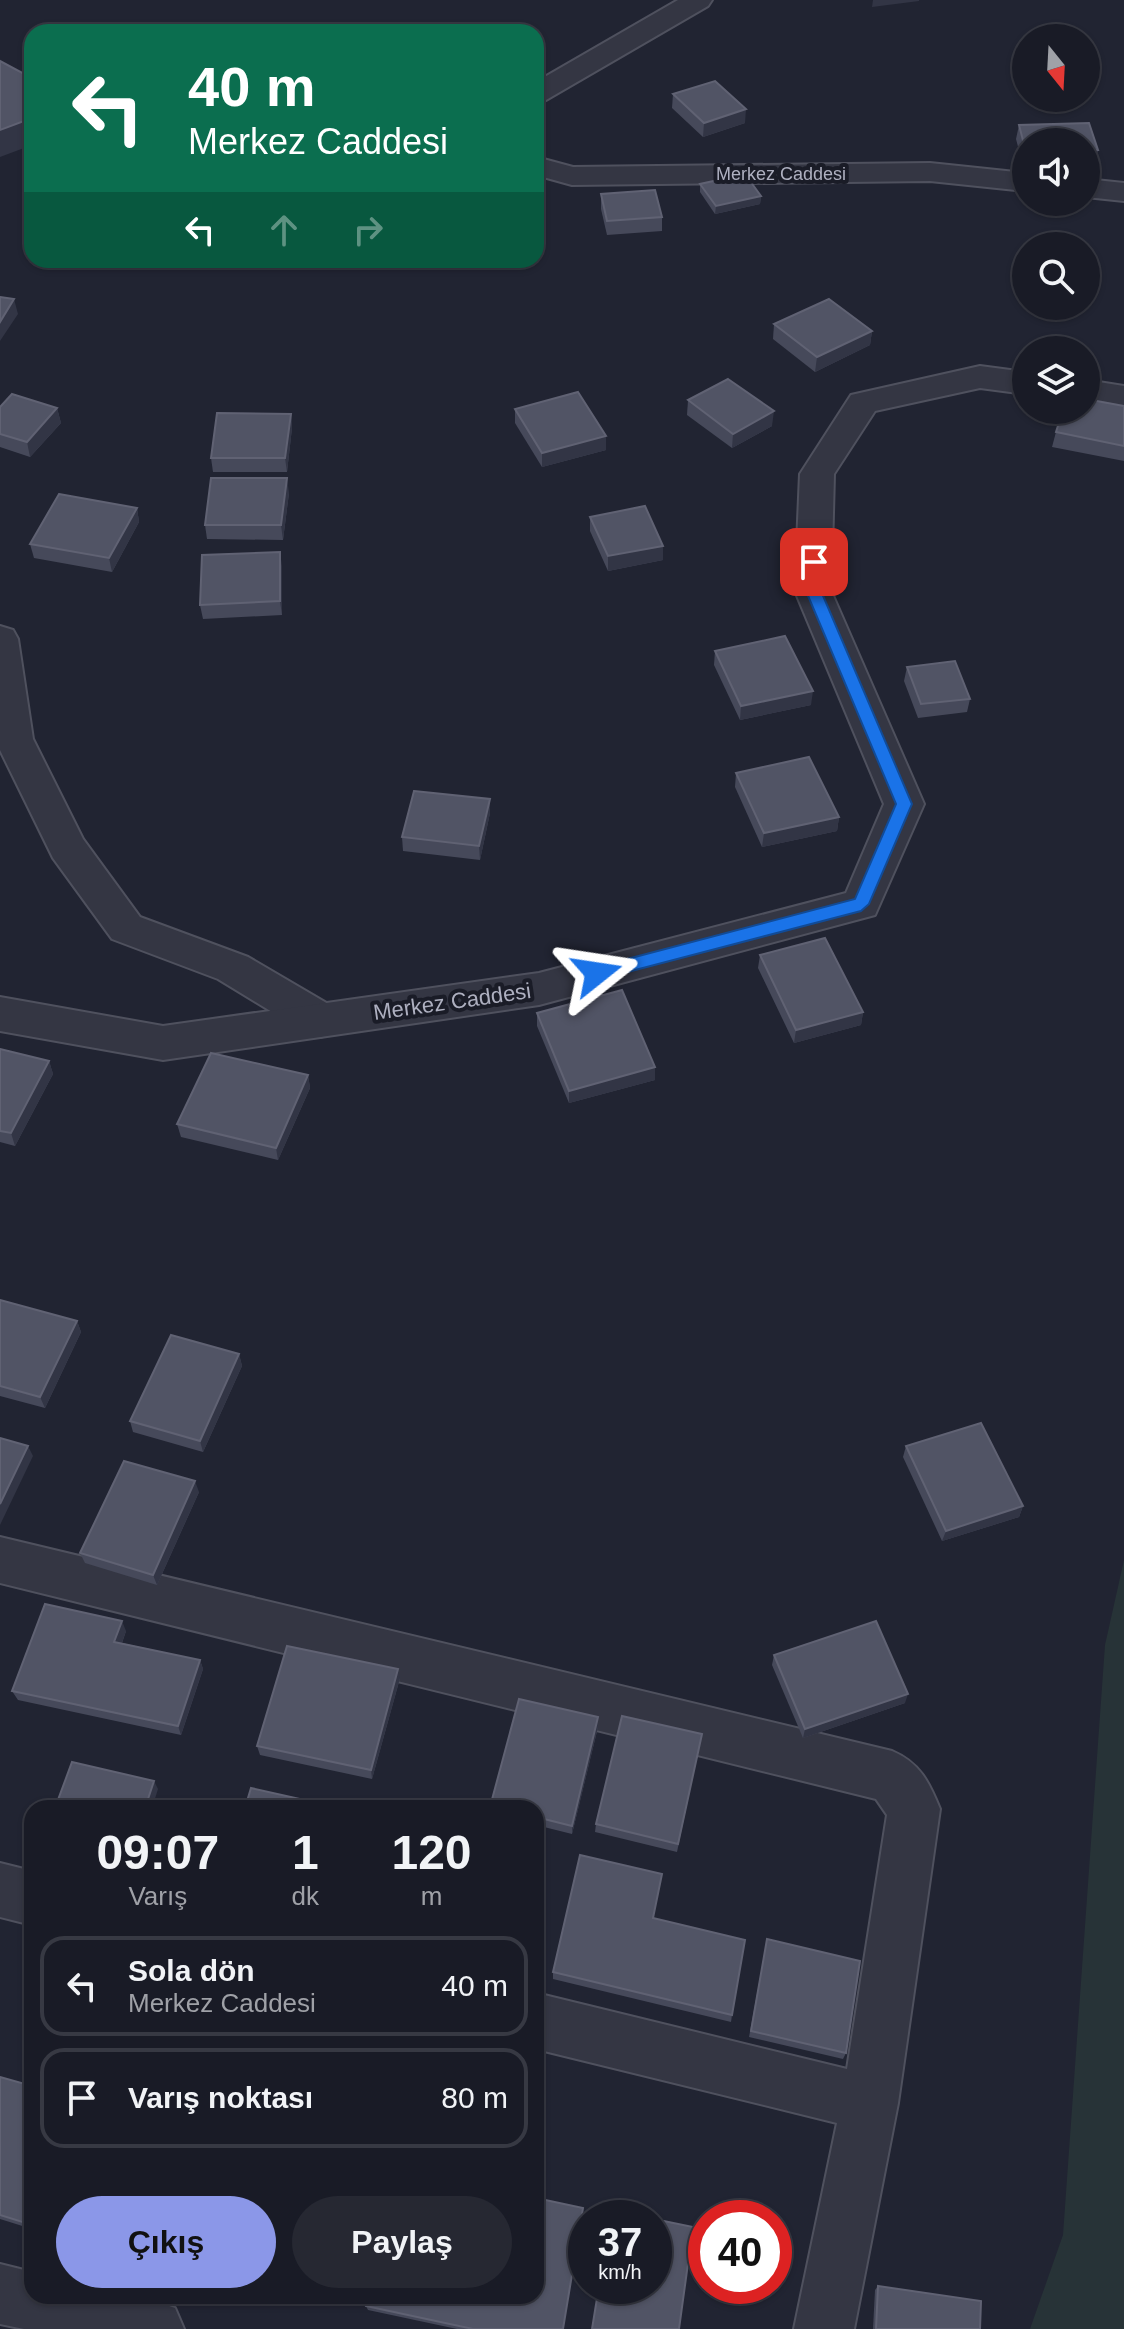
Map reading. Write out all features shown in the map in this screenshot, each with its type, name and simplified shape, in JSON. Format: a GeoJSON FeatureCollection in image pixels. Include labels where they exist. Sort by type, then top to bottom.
{"type":"FeatureCollection","features":[{"type":"Feature","properties":{"kind":"street"},"geometry":{"type":"LineString","coordinates":[[544,89],[698,0]]}},
{"type":"Feature","properties":{"kind":"street","name":"Merkez Caddesi"},"geometry":{"type":"LineString","coordinates":[[544,168],[572,176],[930,172],[1012,181]]}},
{"type":"Feature","properties":{"kind":"street"},"geometry":{"type":"LineString","coordinates":[[1100,189],[1124,192]]}},
{"type":"Feature","properties":{"kind":"street","name":"Merkez Caddesi"},"geometry":{"type":"LineString","coordinates":[[0,1014],[163,1043],[539,989],[861,904],[904,804],[813,591],[817,474],[863,403],[980,377],[1012,381]]}},
{"type":"Feature","properties":{"kind":"street"},"geometry":{"type":"LineString","coordinates":[[1100,393],[1124,397]]}},
{"type":"Feature","properties":{"kind":"street"},"geometry":{"type":"LineString","coordinates":[[0,639],[14,739],[67,847],[126,928],[233,968],[320,1020]]}},
{"type":"Feature","properties":{"kind":"street"},"geometry":{"type":"LineString","coordinates":[[0,1560],[892,1777],[914,1809],[870,2103],[824,2329]]}},
{"type":"Feature","properties":{"kind":"street"},"geometry":{"type":"LineString","coordinates":[[0,1890],[24,1896]]}},
{"type":"Feature","properties":{"kind":"street"},"geometry":{"type":"LineString","coordinates":[[544,2023],[870,2103]]}},
{"type":"Feature","properties":{"kind":"street"},"geometry":{"type":"LineString","coordinates":[[0,2294],[24,2299]]}},
{"type":"Feature","properties":{"kind":"street"},"geometry":{"type":"LineString","coordinates":[[44,2304],[154,2329]]}},
{"type":"Feature","properties":{"kind":"shaded area"},"geometry":{"type":"Polygon","coordinates":[[[1124,1560],[1124,2329],[1030,2329],[1063,2235],[1105,1645],[1124,1560]]]}},
{"type":"Feature","properties":{"kind":"building"},"geometry":{"type":"Polygon","coordinates":[[[0,61],[24,74],[24,121],[0,130],[0,61]]]}},
{"type":"Feature","properties":{"kind":"building"},"geometry":{"type":"Polygon","coordinates":[[[715,81],[746,109],[704,123],[673,94],[715,81]]]}},
{"type":"Feature","properties":{"kind":"building"},"geometry":{"type":"Polygon","coordinates":[[[1089,123],[1091,128],[1020,128],[1019,125],[1089,123]]]}},
{"type":"Feature","properties":{"kind":"building"},"geometry":{"type":"Polygon","coordinates":[[[745,174],[761,196],[716,206],[700,184],[745,174]]]}},
{"type":"Feature","properties":{"kind":"building"},"geometry":{"type":"Polygon","coordinates":[[[655,190],[662,217],[607,221],[601,194],[655,190]]]}},
{"type":"Feature","properties":{"kind":"building"},"geometry":{"type":"Polygon","coordinates":[[[0,297],[14,299],[0,322],[0,297]]]}},
{"type":"Feature","properties":{"kind":"building"},"geometry":{"type":"Polygon","coordinates":[[[829,299],[872,331],[817,357],[774,324],[829,299]]]}},
{"type":"Feature","properties":{"kind":"building"},"geometry":{"type":"Polygon","coordinates":[[[728,379],[774,411],[733,434],[688,400],[728,379]]]}},
{"type":"Feature","properties":{"kind":"building"},"geometry":{"type":"Polygon","coordinates":[[[578,392],[606,436],[542,453],[515,409],[578,392]]]}},
{"type":"Feature","properties":{"kind":"building"},"geometry":{"type":"Polygon","coordinates":[[[12,394],[57,408],[27,442],[0,434],[0,407],[12,394]]]}},
{"type":"Feature","properties":{"kind":"building"},"geometry":{"type":"Polygon","coordinates":[[[1100,402],[1124,406],[1124,446],[1056,432],[1059,424],[1100,424],[1100,402]]]}},
{"type":"Feature","properties":{"kind":"building"},"geometry":{"type":"Polygon","coordinates":[[[217,413],[291,414],[285,458],[211,458],[217,413]]]}},
{"type":"Feature","properties":{"kind":"building"},"geometry":{"type":"Polygon","coordinates":[[[211,478],[287,478],[281,525],[205,525],[211,478]]]}},
{"type":"Feature","properties":{"kind":"building"},"geometry":{"type":"Polygon","coordinates":[[[59,494],[137,508],[109,558],[30,544],[59,494]]]}},
{"type":"Feature","properties":{"kind":"building"},"geometry":{"type":"Polygon","coordinates":[[[645,506],[663,546],[608,556],[590,517],[645,506]]]}},
{"type":"Feature","properties":{"kind":"building"},"geometry":{"type":"Polygon","coordinates":[[[280,552],[280,601],[200,605],[202,555],[280,552]]]}},
{"type":"Feature","properties":{"kind":"building"},"geometry":{"type":"Polygon","coordinates":[[[785,636],[813,691],[741,706],[715,651],[785,636]]]}},
{"type":"Feature","properties":{"kind":"building"},"geometry":{"type":"Polygon","coordinates":[[[955,661],[970,699],[921,704],[907,667],[955,661]]]}},
{"type":"Feature","properties":{"kind":"building"},"geometry":{"type":"Polygon","coordinates":[[[809,757],[839,817],[764,833],[736,773],[809,757]]]}},
{"type":"Feature","properties":{"kind":"building"},"geometry":{"type":"Polygon","coordinates":[[[414,791],[490,799],[479,846],[402,837],[414,791]]]}},
{"type":"Feature","properties":{"kind":"building"},"geometry":{"type":"Polygon","coordinates":[[[825,938],[863,1012],[796,1030],[760,955],[825,938]]]}},
{"type":"Feature","properties":{"kind":"building"},"geometry":{"type":"Polygon","coordinates":[[[622,990],[655,1067],[569,1091],[537,1013],[622,990]]]}},
{"type":"Feature","properties":{"kind":"building"},"geometry":{"type":"Polygon","coordinates":[[[0,1049],[49,1061],[11,1133],[0,1131],[0,1049]]]}},
{"type":"Feature","properties":{"kind":"building"},"geometry":{"type":"Polygon","coordinates":[[[211,1053],[308,1075],[276,1148],[177,1124],[211,1053]]]}},
{"type":"Feature","properties":{"kind":"building"},"geometry":{"type":"Polygon","coordinates":[[[0,1300],[77,1321],[40,1397],[0,1386],[0,1300]]]}},
{"type":"Feature","properties":{"kind":"building"},"geometry":{"type":"Polygon","coordinates":[[[171,1335],[239,1354],[200,1441],[130,1421],[171,1335]]]}},
{"type":"Feature","properties":{"kind":"building"},"geometry":{"type":"Polygon","coordinates":[[[981,1423],[1023,1506],[946,1531],[906,1446],[981,1423]]]}},
{"type":"Feature","properties":{"kind":"building"},"geometry":{"type":"Polygon","coordinates":[[[0,1438],[28,1446],[0,1504],[0,1438]]]}},
{"type":"Feature","properties":{"kind":"building"},"geometry":{"type":"Polygon","coordinates":[[[124,1461],[195,1481],[153,1575],[80,1553],[124,1461]]]}},
{"type":"Feature","properties":{"kind":"building"},"geometry":{"type":"Polygon","coordinates":[[[45,1604],[122,1621],[114,1642],[200,1660],[178,1726],[12,1691],[45,1604]]]}},
{"type":"Feature","properties":{"kind":"building"},"geometry":{"type":"Polygon","coordinates":[[[876,1621],[908,1694],[805,1729],[774,1655],[876,1621]]]}},
{"type":"Feature","properties":{"kind":"building"},"geometry":{"type":"Polygon","coordinates":[[[287,1646],[398,1669],[371,1770],[257,1746],[287,1646]]]}},
{"type":"Feature","properties":{"kind":"building"},"geometry":{"type":"Polygon","coordinates":[[[519,1699],[598,1717],[572,1826],[544,1819],[544,1800],[492,1800],[519,1699]]]}},
{"type":"Feature","properties":{"kind":"building"},"geometry":{"type":"Polygon","coordinates":[[[622,1716],[702,1734],[678,1844],[596,1824],[622,1716]]]}},
{"type":"Feature","properties":{"kind":"building"},"geometry":{"type":"Polygon","coordinates":[[[72,1762],[154,1781],[148,1800],[58,1800],[72,1762]]]}},
{"type":"Feature","properties":{"kind":"building"},"geometry":{"type":"Polygon","coordinates":[[[251,1788],[304,1800],[247,1800],[251,1788]]]}},
{"type":"Feature","properties":{"kind":"building"},"geometry":{"type":"Polygon","coordinates":[[[580,1855],[662,1874],[653,1918],[745,1940],[732,2015],[553,1972],[580,1855]]]}},
{"type":"Feature","properties":{"kind":"building"},"geometry":{"type":"Polygon","coordinates":[[[767,1939],[860,1961],[846,2053],[751,2031],[767,1939]]]}},
{"type":"Feature","properties":{"kind":"building"},"geometry":{"type":"Polygon","coordinates":[[[0,2077],[24,2084],[24,2222],[0,2215],[0,2077]]]}},
{"type":"Feature","properties":{"kind":"building"},"geometry":{"type":"Polygon","coordinates":[[[544,2200],[568,2205],[568,2299],[563,2329],[473,2329],[366,2304],[544,2304],[544,2200]]]}},
{"type":"Feature","properties":{"kind":"building"},"geometry":{"type":"Polygon","coordinates":[[[672,2223],[688,2226],[688,2263],[679,2329],[592,2329],[596,2304],[672,2304],[672,2223]]]}},
{"type":"Feature","properties":{"kind":"building"},"geometry":{"type":"Polygon","coordinates":[[[878,2286],[981,2301],[980,2329],[876,2329],[878,2286]]]}},
{"type":"Feature","properties":{"kind":"route"},"geometry":{"type":"LineString","coordinates":[[597,973],[861,904],[904,804],[813,591],[814,562]]}}]}
